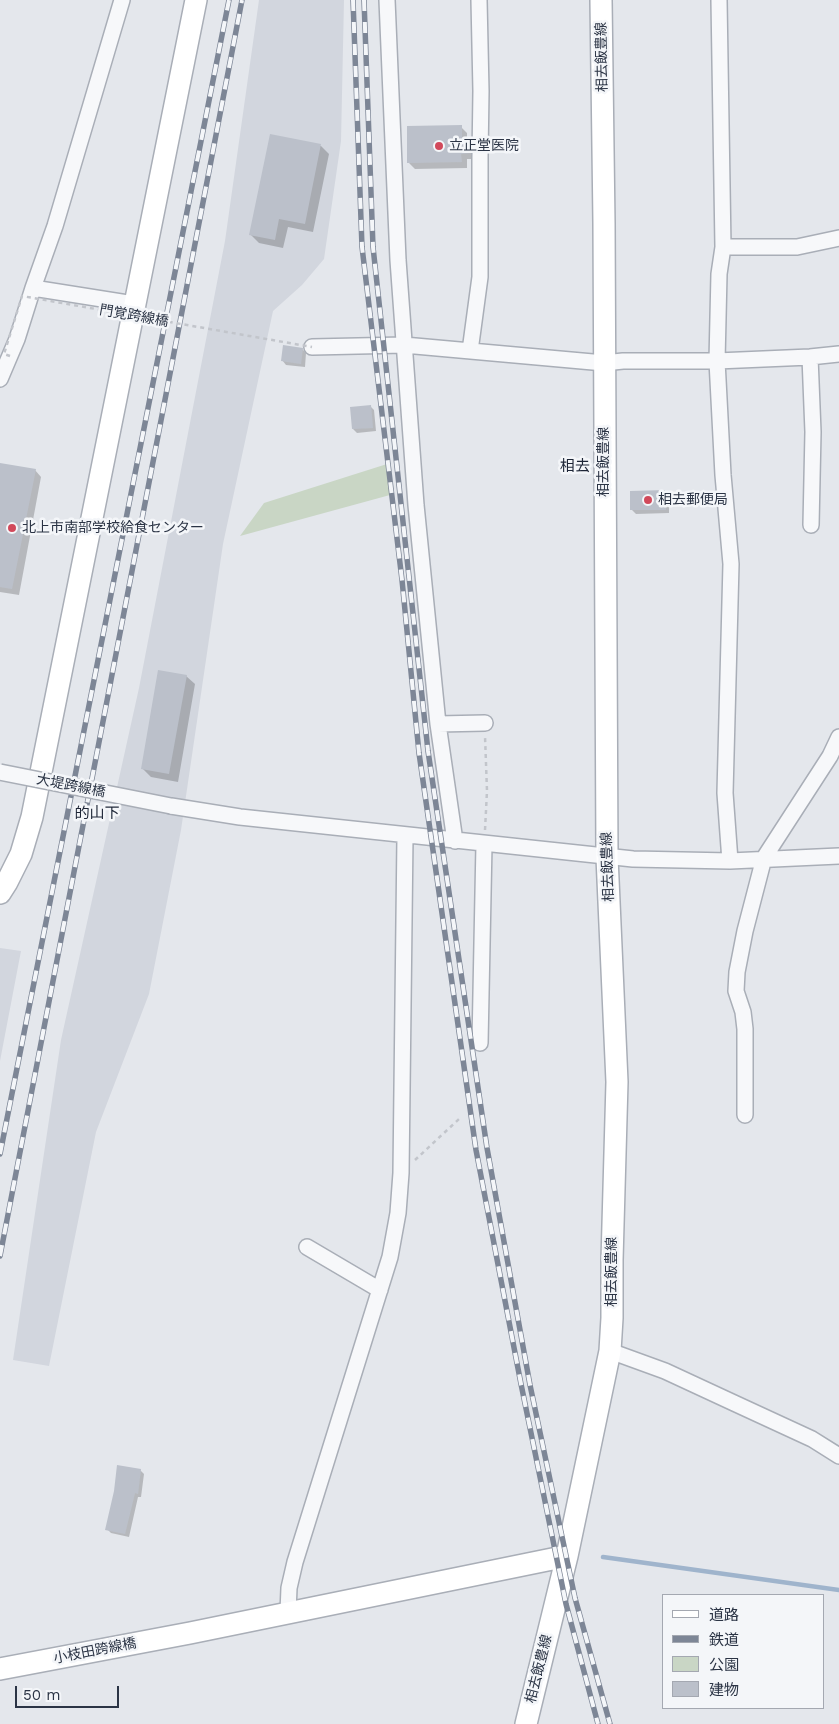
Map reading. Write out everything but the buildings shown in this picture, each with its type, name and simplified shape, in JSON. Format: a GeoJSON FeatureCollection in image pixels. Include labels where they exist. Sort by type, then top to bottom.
{"type":"FeatureCollection","features":[{"type":"Feature","properties":{"kind":"main road"},"geometry":{"type":"LineString","coordinates":[[0,893],[8,882],[22,854],[32,817],[196,0]]}},
{"type":"Feature","properties":{"kind":"main road","name":"相去飯豊線"},"geometry":{"type":"LineString","coordinates":[[526,1724],[567,1556],[610,1351],[617,1082],[607,857],[601,0]]}},
{"type":"Feature","properties":{"kind":"main road","name":"小枝田跨線橋"},"geometry":{"type":"LineString","coordinates":[[0,1670],[567,1556]]}},
{"type":"Feature","properties":{"kind":"street"},"geometry":{"type":"LineString","coordinates":[[1,376],[10,356],[55,226],[122,0]]}},
{"type":"Feature","properties":{"kind":"street"},"geometry":{"type":"LineString","coordinates":[[387,0],[392,142],[416,505],[438,724],[455,841]]}},
{"type":"Feature","properties":{"kind":"street"},"geometry":{"type":"LineString","coordinates":[[470,351],[480,277],[481,90],[479,0]]}},
{"type":"Feature","properties":{"kind":"street"},"geometry":{"type":"LineString","coordinates":[[719,0],[723,247],[719,274],[717,361],[723,475],[731,564],[725,793],[730,860]]}},
{"type":"Feature","properties":{"kind":"street"},"geometry":{"type":"LineString","coordinates":[[723,247],[797,247],[839,238]]}},
{"type":"Feature","properties":{"kind":"street"},"geometry":{"type":"LineString","coordinates":[[33,288],[134,304]]}},
{"type":"Feature","properties":{"kind":"street"},"geometry":{"type":"LineString","coordinates":[[312,347],[404,345],[604,363],[622,361],[717,361],[839,354]]}},
{"type":"Feature","properties":{"kind":"street"},"geometry":{"type":"LineString","coordinates":[[810,357],[813,432],[811,524]]}},
{"type":"Feature","properties":{"kind":"street"},"geometry":{"type":"LineString","coordinates":[[438,724],[485,723]]}},
{"type":"Feature","properties":{"kind":"street"},"geometry":{"type":"LineString","coordinates":[[745,1115],[745,1029],[743,1012],[736,991],[737,972],[745,931],[764,858],[830,756],[839,737]]}},
{"type":"Feature","properties":{"kind":"street","name":"大堤跨線橋"},"geometry":{"type":"LineString","coordinates":[[0,772],[240,818],[607,857],[730,860],[839,856]]}},
{"type":"Feature","properties":{"kind":"street"},"geometry":{"type":"LineString","coordinates":[[288,1612],[289,1588],[295,1562],[390,1257],[398,1212],[401,1173],[406,836]]}},
{"type":"Feature","properties":{"kind":"street"},"geometry":{"type":"LineString","coordinates":[[480,1043],[484,844]]}},
{"type":"Feature","properties":{"kind":"street"},"geometry":{"type":"LineString","coordinates":[[307,1247],[380,1290]]}},
{"type":"Feature","properties":{"kind":"street"},"geometry":{"type":"LineString","coordinates":[[610,1351],[664,1371],[734,1403],[812,1439],[839,1456]]}},
{"type":"Feature","properties":{"kind":"path","name":"門覚跨線橋"},"geometry":{"type":"LineString","coordinates":[[10,356],[4,354],[22,296],[312,347]]}},
{"type":"Feature","properties":{"kind":"path"},"geometry":{"type":"LineString","coordinates":[[484,844],[487,791],[485,723]]}},
{"type":"Feature","properties":{"kind":"path"},"geometry":{"type":"LineString","coordinates":[[401,1173],[459,1119]]}},
{"type":"Feature","properties":{"kind":"shaded area"},"geometry":{"type":"Polygon","coordinates":[[[259,0],[344,0],[341,141],[324,259],[302,285],[273,311],[223,544],[181,830],[149,994],[96,1132],[49,1366],[13,1360],[61,1040],[139,688],[225,241],[259,0]]]}},
{"type":"Feature","properties":{"kind":"shaded area"},"geometry":{"type":"Polygon","coordinates":[[[0,948],[21,951],[0,1061],[0,948]]]}},
{"type":"Feature","properties":{"kind":"green space"},"geometry":{"type":"Polygon","coordinates":[[[387,464],[390,495],[240,536],[264,503],[387,464]]]}},
{"type":"Feature","properties":{"kind":"waterway"},"geometry":{"type":"LineString","coordinates":[[603,1557],[839,1590]]}},
{"type":"Feature","properties":{"kind":"railway"},"geometry":{"type":"LineString","coordinates":[[0,1154],[229,0]]}},
{"type":"Feature","properties":{"kind":"railway"},"geometry":{"type":"LineString","coordinates":[[0,1256],[242,0]]}},
{"type":"Feature","properties":{"kind":"railway"},"geometry":{"type":"LineString","coordinates":[[353,0],[362,247],[402,580],[419,753],[476,1150],[566,1604],[598,1724]]}},
{"type":"Feature","properties":{"kind":"railway"},"geometry":{"type":"LineString","coordinates":[[364,0],[373,247],[428,751],[487,1148],[530,1385],[575,1598],[610,1724]]}},
{"type":"Feature","properties":{"kind":"place","name":"立正堂医院"},"geometry":{"type":"Point","coordinates":[439,146]}},
{"type":"Feature","properties":{"kind":"place","name":"相去郵便局"},"geometry":{"type":"Point","coordinates":[648,500]}},
{"type":"Feature","properties":{"kind":"place","name":"北上市南部学校給食センター"},"geometry":{"type":"Point","coordinates":[12,528]}},
{"type":"Feature","properties":{"kind":"district","name":"相去"},"geometry":{"type":"Point","coordinates":[575,467]}},
{"type":"Feature","properties":{"kind":"district","name":"的山下"},"geometry":{"type":"Point","coordinates":[97,814]}}]}
